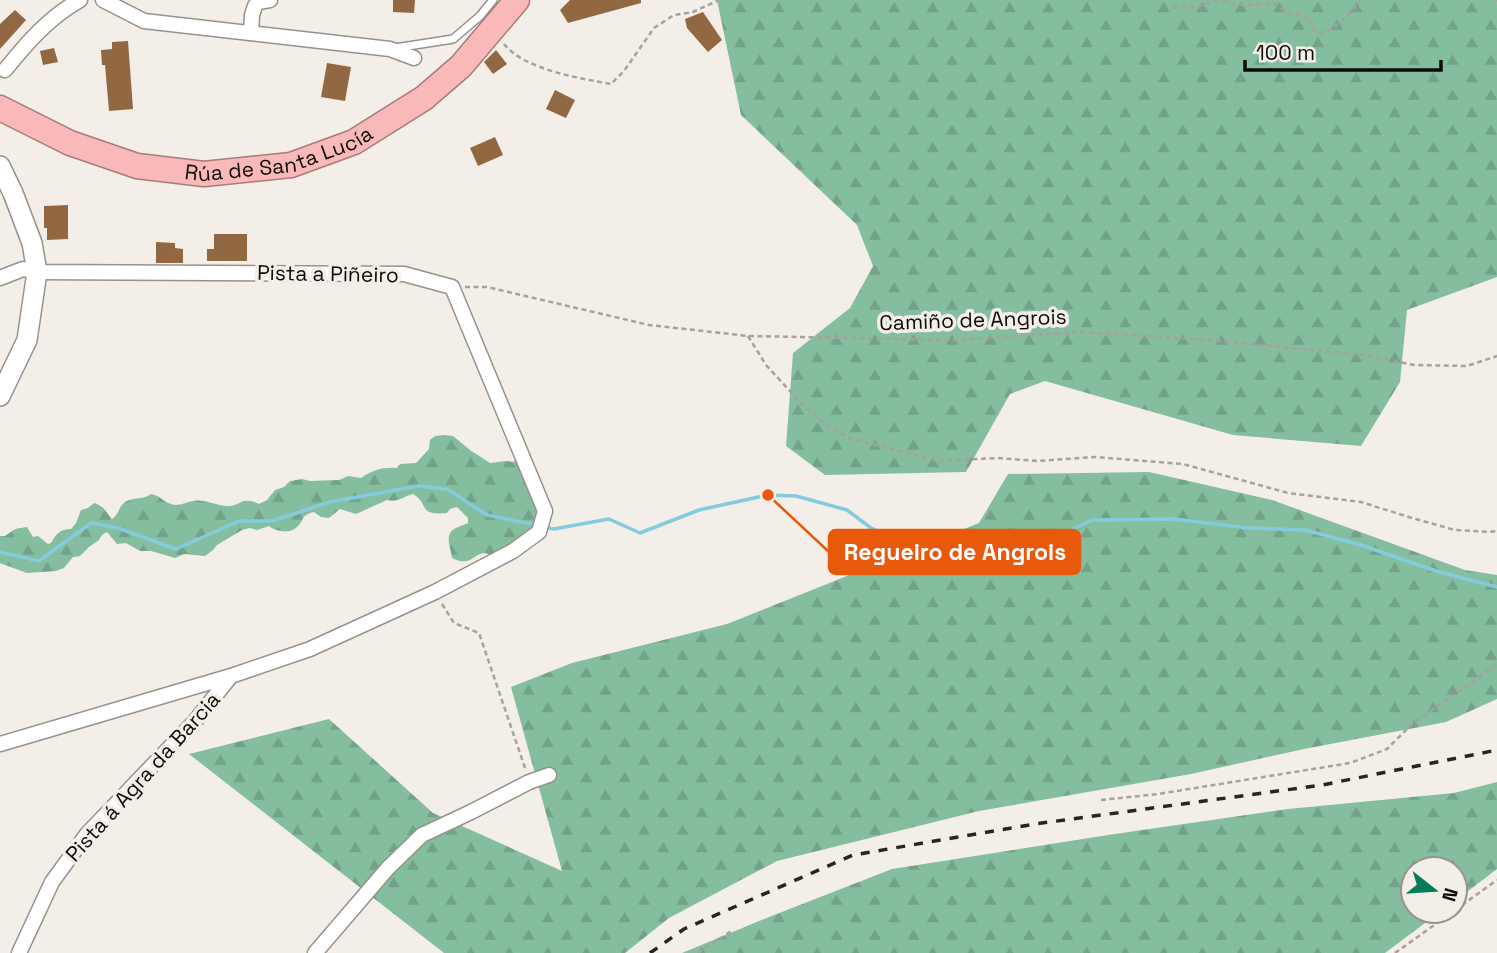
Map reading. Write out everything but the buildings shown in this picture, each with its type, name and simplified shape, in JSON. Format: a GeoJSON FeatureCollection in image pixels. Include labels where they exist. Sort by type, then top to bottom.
{"type":"FeatureCollection","features":[{"type":"Feature","properties":{"kind":"highway","name":"Rúa de Santa Lucía"},"geometry":{"type":"LineString","coordinates":[[1,106],[86,141],[124,152],[179,162],[227,162],[286,152],[340,134],[391,107],[430,77],[472,36],[502,0]]}},
{"type":"Feature","properties":{"kind":"highway","name":"Rúa de Santa Lucía"},"geometry":{"type":"LineString","coordinates":[[1,106],[70,143],[137,166],[204,174],[291,165],[354,142],[424,98],[461,66],[517,0]]}},
{"type":"Feature","properties":{"kind":"street"},"geometry":{"type":"LineString","coordinates":[[5,70],[36,32],[68,6],[80,0]]}},
{"type":"Feature","properties":{"kind":"street"},"geometry":{"type":"LineString","coordinates":[[103,0],[144,21],[390,49],[414,58]]}},
{"type":"Feature","properties":{"kind":"street"},"geometry":{"type":"LineString","coordinates":[[251,33],[255,6],[258,2],[270,0]]}},
{"type":"Feature","properties":{"kind":"street"},"geometry":{"type":"LineString","coordinates":[[0,166],[32,243],[37,272],[27,340],[0,396]]}},
{"type":"Feature","properties":{"kind":"street","name":"Pista a Piñeiro"},"geometry":{"type":"LineString","coordinates":[[0,278],[23,269],[37,272],[404,274],[452,287]]}},
{"type":"Feature","properties":{"kind":"street"},"geometry":{"type":"LineString","coordinates":[[0,744],[231,676],[310,649],[435,593],[513,551],[541,524],[545,511],[452,287]]}},
{"type":"Feature","properties":{"kind":"street","name":"Pista á Agra da Barcia"},"geometry":{"type":"LineString","coordinates":[[19,953],[52,882],[87,834],[195,721],[231,676]]}},
{"type":"Feature","properties":{"kind":"street"},"geometry":{"type":"LineString","coordinates":[[316,953],[388,868],[422,835],[529,782],[549,775]]}},
{"type":"Feature","properties":{"kind":"lane"},"geometry":{"type":"LineString","coordinates":[[390,49],[453,38],[480,16],[493,0]]}},
{"type":"Feature","properties":{"kind":"path"},"geometry":{"type":"LineString","coordinates":[[492,30],[512,54],[558,74],[611,84],[624,71],[654,28],[674,15],[693,12],[719,0]]}},
{"type":"Feature","properties":{"kind":"path"},"geometry":{"type":"LineString","coordinates":[[1173,6],[1199,7],[1219,0],[1227,4],[1241,5],[1274,3],[1283,11],[1308,16],[1316,33],[1322,33],[1344,18],[1361,0]]}},
{"type":"Feature","properties":{"kind":"path","name":"Camiño de Angrois"},"geometry":{"type":"LineString","coordinates":[[452,287],[488,288],[649,325],[748,336],[955,340],[1079,332],[1210,340],[1335,352],[1414,365],[1467,366],[1497,356]]}},
{"type":"Feature","properties":{"kind":"path"},"geometry":{"type":"LineString","coordinates":[[748,336],[766,365],[800,402],[828,427],[852,439],[940,461],[998,458],[1037,461],[1096,457],[1183,464],[1288,493],[1361,502],[1455,530],[1497,531]]}},
{"type":"Feature","properties":{"kind":"path"},"geometry":{"type":"LineString","coordinates":[[435,593],[454,623],[479,633],[529,782]]}},
{"type":"Feature","properties":{"kind":"path"},"geometry":{"type":"LineString","coordinates":[[1101,800],[1158,794],[1350,763],[1387,748],[1412,724],[1497,663]]}},
{"type":"Feature","properties":{"kind":"path"},"geometry":{"type":"LineString","coordinates":[[1469,901],[1497,880]]}},
{"type":"Feature","properties":{"kind":"path"},"geometry":{"type":"LineString","coordinates":[[1395,953],[1435,925]]}},
{"type":"Feature","properties":{"kind":"path"},"geometry":{"type":"LineString","coordinates":[[698,953],[733,930]]}},
{"type":"Feature","properties":{"kind":"green space"},"geometry":{"type":"Polygon","coordinates":[[[717,0],[1497,0],[1497,277],[1407,310],[1400,382],[1361,446],[1233,435],[1045,381],[1010,394],[966,472],[825,475],[786,446],[793,353],[850,308],[873,266],[857,225],[741,115],[717,0]]]}},
{"type":"Feature","properties":{"kind":"green space"},"geometry":{"type":"Polygon","coordinates":[[[435,436],[453,436],[490,463],[513,462],[518,457],[540,512],[536,531],[494,556],[482,553],[470,560],[460,561],[452,558],[449,537],[456,528],[468,523],[468,518],[457,507],[447,513],[431,513],[413,494],[397,500],[387,500],[356,514],[340,509],[329,518],[310,513],[291,531],[279,531],[269,526],[257,530],[242,530],[217,545],[205,556],[184,554],[175,558],[151,551],[140,551],[126,543],[117,544],[107,532],[80,556],[73,557],[64,568],[56,571],[27,573],[0,563],[0,536],[27,527],[33,537],[38,536],[48,544],[51,543],[59,533],[71,529],[81,510],[94,503],[103,508],[112,519],[124,503],[151,494],[174,505],[197,501],[226,506],[245,501],[259,504],[290,481],[339,480],[348,476],[361,478],[378,470],[397,468],[400,464],[416,463],[429,449],[430,440],[435,436]]]}},
{"type":"Feature","properties":{"kind":"green space"},"geometry":{"type":"Polygon","coordinates":[[[1149,472],[1272,500],[1465,570],[1497,575],[1497,699],[1446,722],[1191,774],[979,811],[777,861],[669,918],[625,953],[444,953],[189,754],[329,719],[433,813],[562,871],[511,687],[572,663],[727,624],[979,523],[1008,474],[1149,472]]]}},
{"type":"Feature","properties":{"kind":"green space"},"geometry":{"type":"Polygon","coordinates":[[[1497,782],[1497,869],[1469,890],[1469,855],[1399,855],[1399,925],[1422,925],[1385,953],[682,953],[892,869],[1288,809],[1454,793],[1497,782]]]}},
{"type":"Feature","properties":{"kind":"waterway"},"geometry":{"type":"LineString","coordinates":[[0,552],[39,561],[91,523],[118,528],[176,549],[239,521],[272,521],[330,502],[418,486],[447,489],[487,515],[536,525]]}},
{"type":"Feature","properties":{"kind":"waterway"},"geometry":{"type":"LineString","coordinates":[[544,527],[554,529],[609,519],[640,533],[699,510],[768,495],[796,496],[847,510],[871,528],[937,556],[985,546],[1041,544],[1092,520],[1174,519],[1248,528],[1305,530],[1497,587]]}},
{"type":"Feature","properties":{"kind":"railway"},"geometry":{"type":"LineString","coordinates":[[650,953],[684,929],[853,855],[1035,824],[1322,785],[1497,750]]}},
{"type":"Feature","properties":{"kind":"place","name":"Regueiro de Angrois"},"geometry":{"type":"Point","coordinates":[768,495]}}]}
